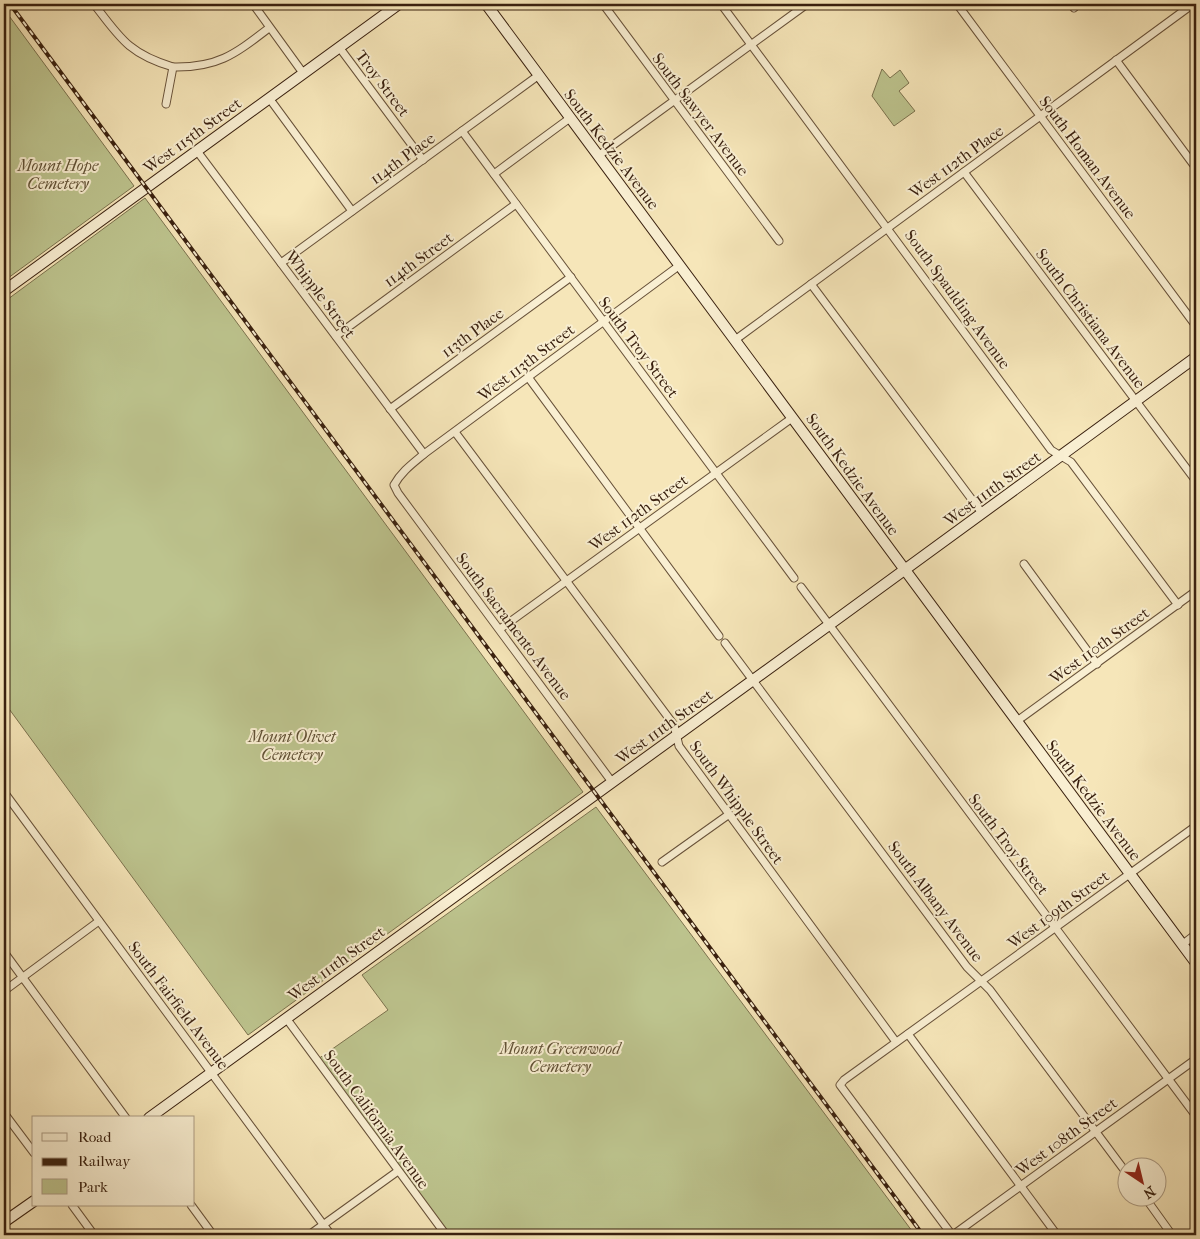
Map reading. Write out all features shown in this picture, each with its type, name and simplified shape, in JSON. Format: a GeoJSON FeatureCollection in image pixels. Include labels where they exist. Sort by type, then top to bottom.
{"type":"FeatureCollection","features":[{"type":"Feature","properties":{"kind":"main road","name":"West 115th Street"},"geometry":{"type":"LineString","coordinates":[[4,291],[399,4]]}},
{"type":"Feature","properties":{"kind":"main road","name":"South Kedzie Avenue"},"geometry":{"type":"LineString","coordinates":[[486,4],[1196,963]]}},
{"type":"Feature","properties":{"kind":"main road","name":"West 111th Street"},"geometry":{"type":"LineString","coordinates":[[151,1116],[1196,357]]}},
{"type":"Feature","properties":{"kind":"main road"},"geometry":{"type":"LineString","coordinates":[[4,1222],[32,1202]]}},
{"type":"Feature","properties":{"kind":"street"},"geometry":{"type":"LineString","coordinates":[[94,4],[121,40],[133,50],[146,58],[172,67],[203,66],[224,59],[240,50],[269,28]]}},
{"type":"Feature","properties":{"kind":"street"},"geometry":{"type":"LineString","coordinates":[[254,4],[269,28],[303,73]]}},
{"type":"Feature","properties":{"kind":"street","name":"South Sawyer Avenue"},"geometry":{"type":"LineString","coordinates":[[602,4],[674,101],[681,107],[779,241]]}},
{"type":"Feature","properties":{"kind":"street","name":"South Spaulding Avenue"},"geometry":{"type":"LineString","coordinates":[[721,4],[1051,450],[1071,462],[1178,605]]}},
{"type":"Feature","properties":{"kind":"street"},"geometry":{"type":"LineString","coordinates":[[598,156],[807,4]]}},
{"type":"Feature","properties":{"kind":"street","name":"South Homan Avenue"},"geometry":{"type":"LineString","coordinates":[[957,4],[1196,326]]}},
{"type":"Feature","properties":{"kind":"street"},"geometry":{"type":"LineString","coordinates":[[1192,4],[1196,9]]}},
{"type":"Feature","properties":{"kind":"street","name":"West 112th Place"},"geometry":{"type":"LineString","coordinates":[[735,340],[1192,4]]}},
{"type":"Feature","properties":{"kind":"street","name":"Troy Street"},"geometry":{"type":"LineString","coordinates":[[339,48],[423,160]]}},
{"type":"Feature","properties":{"kind":"street"},"geometry":{"type":"LineString","coordinates":[[1116,60],[1196,168]]}},
{"type":"Feature","properties":{"kind":"street"},"geometry":{"type":"LineString","coordinates":[[166,104],[172,67]]}},
{"type":"Feature","properties":{"kind":"street","name":"114th Place"},"geometry":{"type":"LineString","coordinates":[[281,263],[539,75]]}},
{"type":"Feature","properties":{"kind":"street"},"geometry":{"type":"LineString","coordinates":[[269,98],[352,211]]}},
{"type":"Feature","properties":{"kind":"street"},"geometry":{"type":"LineString","coordinates":[[494,174],[570,118]]}},
{"type":"Feature","properties":{"kind":"street","name":"South Troy Street"},"geometry":{"type":"LineString","coordinates":[[462,131],[794,578]]}},
{"type":"Feature","properties":{"kind":"street","name":"Whipple Street"},"geometry":{"type":"LineString","coordinates":[[197,151],[424,454]]}},
{"type":"Feature","properties":{"kind":"street","name":"South Christiana Avenue"},"geometry":{"type":"LineString","coordinates":[[964,172],[1196,481]]}},
{"type":"Feature","properties":{"kind":"street","name":"114th Street"},"geometry":{"type":"LineString","coordinates":[[336,336],[516,204]]}},
{"type":"Feature","properties":{"kind":"street","name":"West 113th Street"},"geometry":{"type":"LineString","coordinates":[[394,485],[398,476],[424,454],[680,266]]}},
{"type":"Feature","properties":{"kind":"street","name":"113th Place"},"geometry":{"type":"LineString","coordinates":[[390,409],[571,277]]}},
{"type":"Feature","properties":{"kind":"street"},"geometry":{"type":"LineString","coordinates":[[811,284],[982,513]]}},
{"type":"Feature","properties":{"kind":"street"},"geometry":{"type":"LineString","coordinates":[[528,377],[719,636]]}},
{"type":"Feature","properties":{"kind":"street","name":"West 112th Street"},"geometry":{"type":"LineString","coordinates":[[500,629],[792,418]]}},
{"type":"Feature","properties":{"kind":"street","name":"South Whipple Street"},"geometry":{"type":"LineString","coordinates":[[455,432],[674,725],[679,746],[896,1042]]}},
{"type":"Feature","properties":{"kind":"street","name":"South Sacramento Avenue"},"geometry":{"type":"LineString","coordinates":[[394,485],[398,493],[612,782]]}},
{"type":"Feature","properties":{"kind":"street"},"geometry":{"type":"LineString","coordinates":[[1024,564],[1097,664]]}},
{"type":"Feature","properties":{"kind":"street","name":"South Troy Street"},"geometry":{"type":"LineString","coordinates":[[801,587],[1196,1116]]}},
{"type":"Feature","properties":{"kind":"street","name":"West 110th Street"},"geometry":{"type":"LineString","coordinates":[[1018,722],[1196,591]]}},
{"type":"Feature","properties":{"kind":"street","name":"South Albany Avenue"},"geometry":{"type":"LineString","coordinates":[[725,643],[967,967],[990,990],[1118,1162]]}},
{"type":"Feature","properties":{"kind":"street","name":"South Fairfield Avenue"},"geometry":{"type":"LineString","coordinates":[[4,792],[332,1235]]}},
{"type":"Feature","properties":{"kind":"street"},"geometry":{"type":"LineString","coordinates":[[662,862],[728,814]]}},
{"type":"Feature","properties":{"kind":"street","name":"West 109th Street"},"geometry":{"type":"LineString","coordinates":[[952,1235],[840,1085],[844,1080],[896,1042],[1196,826]]}},
{"type":"Feature","properties":{"kind":"street"},"geometry":{"type":"LineString","coordinates":[[4,991],[99,921]]}},
{"type":"Feature","properties":{"kind":"street"},"geometry":{"type":"LineString","coordinates":[[1183,944],[1196,934]]}},
{"type":"Feature","properties":{"kind":"street"},"geometry":{"type":"LineString","coordinates":[[4,952],[125,1116]]}},
{"type":"Feature","properties":{"kind":"street","name":"South California Avenue"},"geometry":{"type":"LineString","coordinates":[[286,1018],[446,1235]]}},
{"type":"Feature","properties":{"kind":"street"},"geometry":{"type":"LineString","coordinates":[[908,1034],[1057,1235]]}},
{"type":"Feature","properties":{"kind":"street","name":"West 108th Street"},"geometry":{"type":"LineString","coordinates":[[952,1235],[1196,1060]]}},
{"type":"Feature","properties":{"kind":"street"},"geometry":{"type":"LineString","coordinates":[[4,1113],[32,1151]]}},
{"type":"Feature","properties":{"kind":"street"},"geometry":{"type":"LineString","coordinates":[[309,1235],[398,1171]]}},
{"type":"Feature","properties":{"kind":"street"},"geometry":{"type":"LineString","coordinates":[[73,1206],[94,1235]]}},
{"type":"Feature","properties":{"kind":"street"},"geometry":{"type":"LineString","coordinates":[[192,1206],[213,1235]]}},
{"type":"Feature","properties":{"kind":"street"},"geometry":{"type":"LineString","coordinates":[[1151,1206],[1172,1235]]}},
{"type":"Feature","properties":{"kind":"green space","name":"Mount Hope Cemetery"},"geometry":{"type":"Polygon","coordinates":[[[4,9],[134,186],[4,281],[4,9]]]}},
{"type":"Feature","properties":{"kind":"green space"},"geometry":{"type":"Polygon","coordinates":[[[882,69],[890,78],[900,70],[909,83],[899,91],[915,111],[894,126],[872,96],[882,69]]]}},
{"type":"Feature","properties":{"kind":"green space","name":"Mount Olivet Cemetery"},"geometry":{"type":"Polygon","coordinates":[[[145,198],[583,792],[248,1035],[4,702],[4,302],[145,198]]]}},
{"type":"Feature","properties":{"kind":"green space","name":"Mount Greenwood Cemetery"},"geometry":{"type":"Polygon","coordinates":[[[596,807],[915,1235],[449,1235],[318,1059],[388,1010],[362,975],[596,807]]]}},
{"type":"Feature","properties":{"kind":"railway"},"geometry":{"type":"LineString","coordinates":[[10,4],[923,1235]]}}]}
